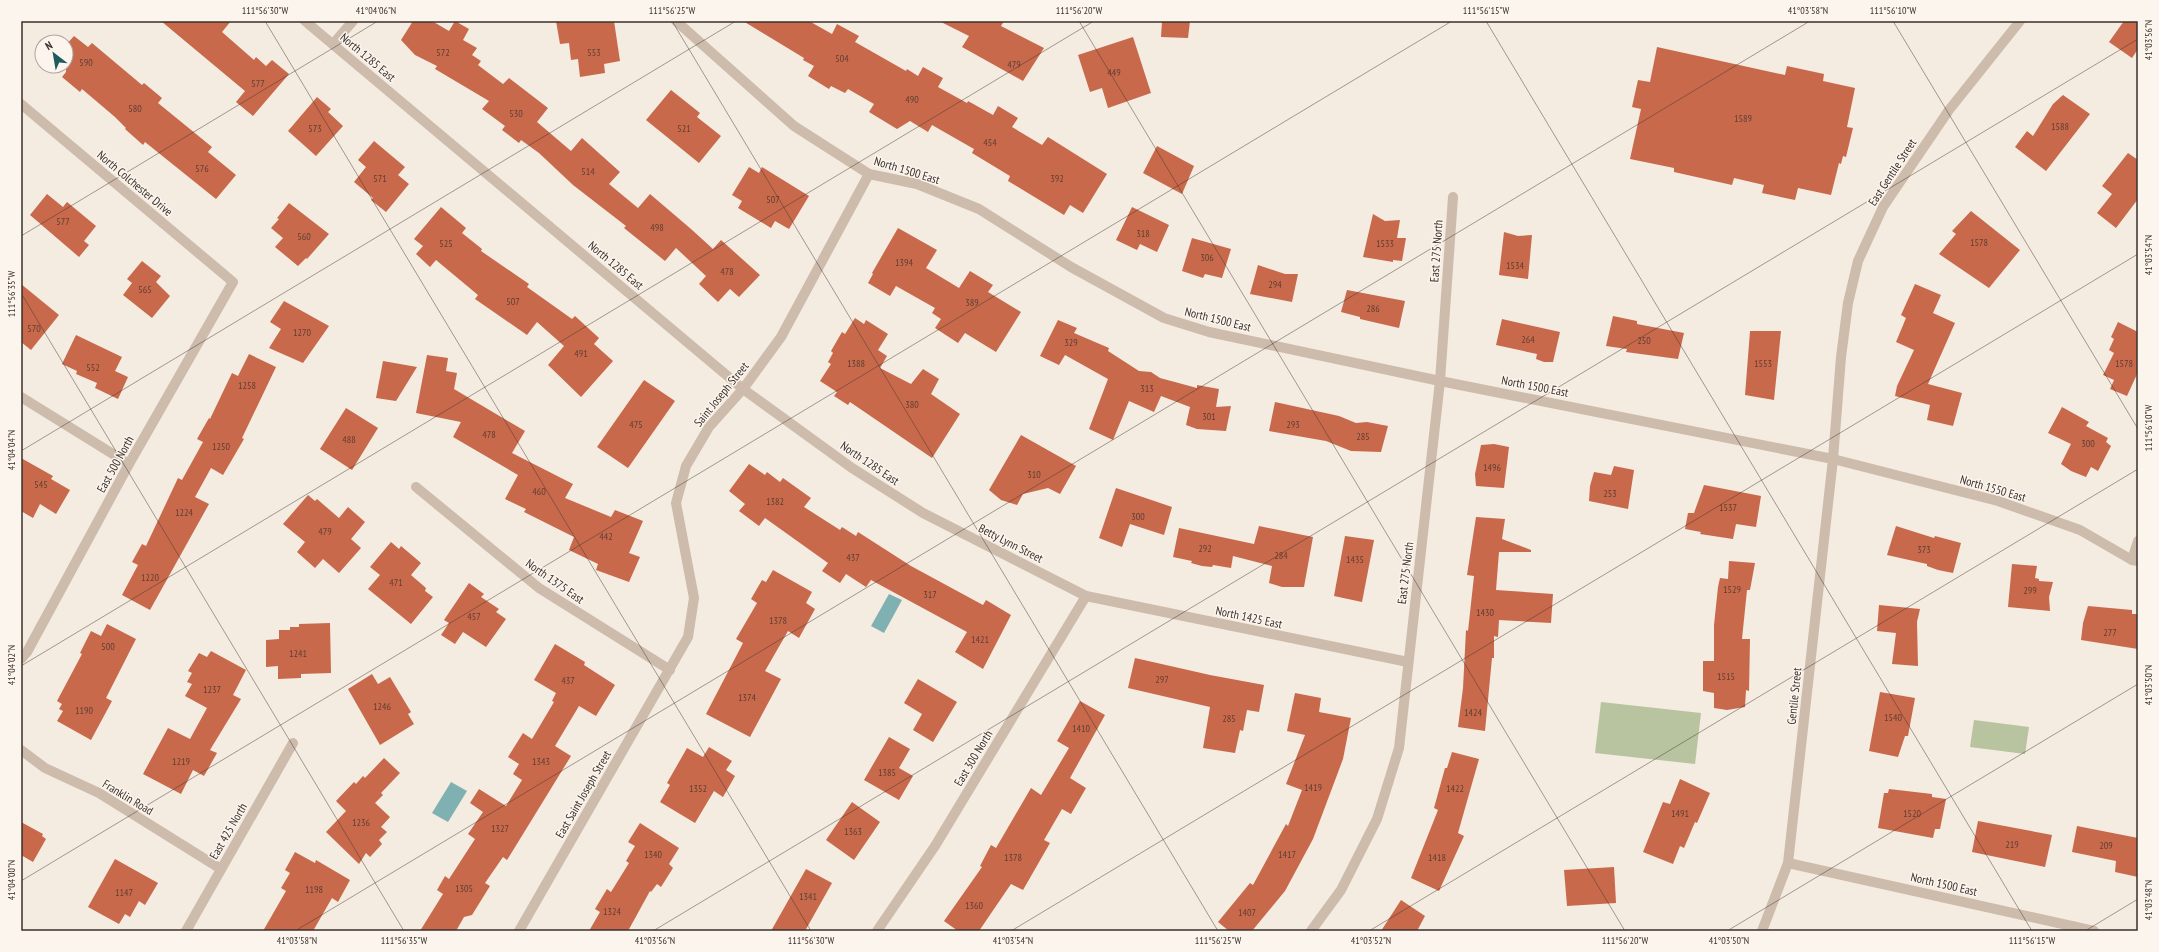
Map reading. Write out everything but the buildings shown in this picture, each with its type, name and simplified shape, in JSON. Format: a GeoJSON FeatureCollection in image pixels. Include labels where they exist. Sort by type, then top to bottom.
{"type":"FeatureCollection","features":[{"type":"Feature","properties":{"kind":"street","name":"North 1285 East"},"geometry":{"type":"LineString","coordinates":[[305,21],[743,389],[852,468],[923,513]]}},
{"type":"Feature","properties":{"kind":"street"},"geometry":{"type":"LineString","coordinates":[[333,44],[353,21]]}},
{"type":"Feature","properties":{"kind":"street","name":"North 1500 East"},"geometry":{"type":"LineString","coordinates":[[676,21],[794,126],[870,174],[917,184],[979,208],[1071,267],[1164,318],[1209,332],[1440,381],[1833,459]]}},
{"type":"Feature","properties":{"kind":"street","name":"East Gentile Street"},"geometry":{"type":"LineString","coordinates":[[1833,459],[1841,357],[1848,303],[1858,261],[1883,207],[1949,110],[2020,21]]}},
{"type":"Feature","properties":{"kind":"street","name":"North Colchester Drive"},"geometry":{"type":"LineString","coordinates":[[21,104],[233,282]]}},
{"type":"Feature","properties":{"kind":"street","name":"Saint Joseph Street"},"geometry":{"type":"LineString","coordinates":[[670,670],[688,637],[694,598],[676,503],[686,466],[709,427],[743,389],[781,337],[870,174]]}},
{"type":"Feature","properties":{"kind":"street","name":"East 275 North"},"geometry":{"type":"LineString","coordinates":[[1311,931],[1341,890],[1377,819],[1399,748],[1440,381],[1453,197]]}},
{"type":"Feature","properties":{"kind":"street","name":"East 500 North"},"geometry":{"type":"LineString","coordinates":[[21,659],[27,652],[129,464],[233,282]]}},
{"type":"Feature","properties":{"kind":"street"},"geometry":{"type":"LineString","coordinates":[[21,397],[129,464]]}},
{"type":"Feature","properties":{"kind":"street","name":"North 1550 East"},"geometry":{"type":"LineString","coordinates":[[1833,459],[1998,501],[2080,530],[2135,560]]}},
{"type":"Feature","properties":{"kind":"street","name":"Gentile Street"},"geometry":{"type":"LineString","coordinates":[[1762,931],[1788,863],[1833,459]]}},
{"type":"Feature","properties":{"kind":"street","name":"North 1375 East"},"geometry":{"type":"LineString","coordinates":[[416,487],[539,588],[670,670]]}},
{"type":"Feature","properties":{"kind":"street","name":"Betty Lynn Street"},"geometry":{"type":"LineString","coordinates":[[923,513],[1086,596]]}},
{"type":"Feature","properties":{"kind":"street"},"geometry":{"type":"LineString","coordinates":[[2135,560],[2138,541]]}},
{"type":"Feature","properties":{"kind":"street","name":"North 1425 East"},"geometry":{"type":"LineString","coordinates":[[1086,596],[1408,662]]}},
{"type":"Feature","properties":{"kind":"street","name":"East 300 North"},"geometry":{"type":"LineString","coordinates":[[877,931],[935,846],[1086,596]]}},
{"type":"Feature","properties":{"kind":"street","name":"East Saint Joseph Street"},"geometry":{"type":"LineString","coordinates":[[519,931],[670,670]]}},
{"type":"Feature","properties":{"kind":"street","name":"East 425 North"},"geometry":{"type":"LineString","coordinates":[[186,931],[293,743]]}},
{"type":"Feature","properties":{"kind":"street","name":"Franklin Road"},"geometry":{"type":"LineString","coordinates":[[21,750],[45,768],[99,793],[222,869]]}},
{"type":"Feature","properties":{"kind":"street","name":"North 1500 East"},"geometry":{"type":"LineString","coordinates":[[1788,863],[2094,931]]}},
{"type":"Feature","properties":{"kind":"green space"},"geometry":{"type":"Polygon","coordinates":[[[1601,702],[1701,713],[1695,764],[1595,753],[1601,702]]]}},
{"type":"Feature","properties":{"kind":"green space"},"geometry":{"type":"Polygon","coordinates":[[[1974,720],[2029,727],[2025,754],[1970,747],[1974,720]]]}},
{"type":"Feature","properties":{"kind":"water"},"geometry":{"type":"Polygon","coordinates":[[[889,594],[902,600],[884,633],[871,626],[889,594]]]}},
{"type":"Feature","properties":{"kind":"water"},"geometry":{"type":"Polygon","coordinates":[[[451,782],[467,791],[448,822],[432,813],[451,782]]]}}]}
